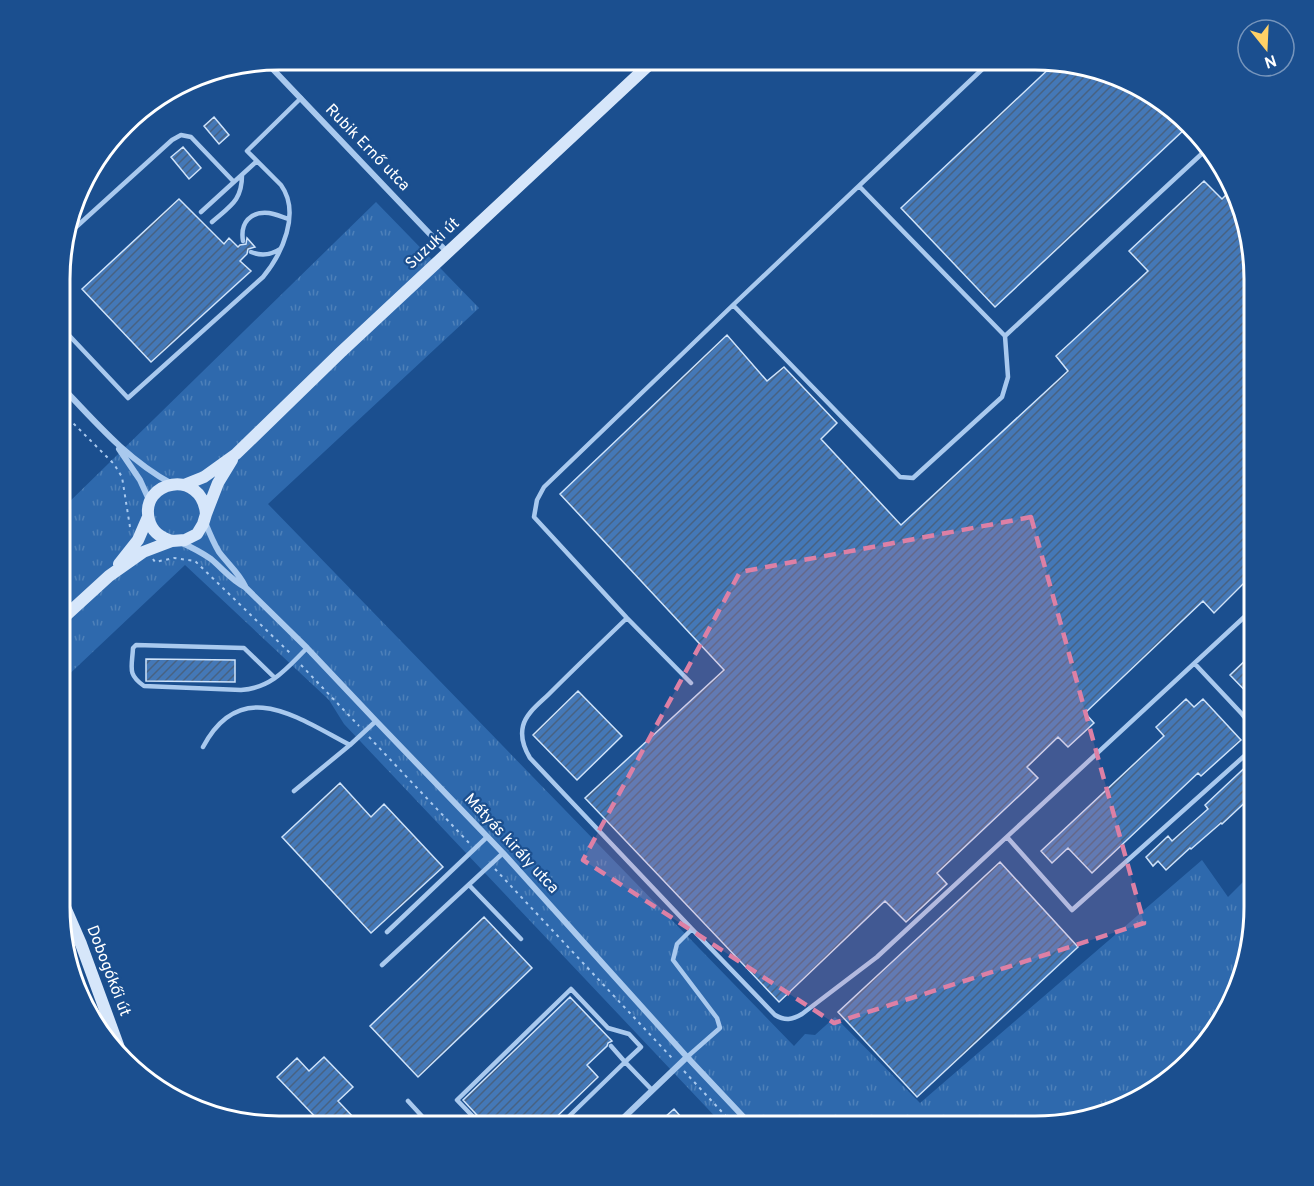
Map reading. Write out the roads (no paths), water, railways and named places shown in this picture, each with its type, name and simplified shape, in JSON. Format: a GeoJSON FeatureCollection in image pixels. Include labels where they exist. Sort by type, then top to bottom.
{"type":"FeatureCollection","features":[{"type":"Feature","properties":{"kind":"main road","name":"Suzuki út"},"geometry":{"type":"LineString","coordinates":[[236,454],[447,252],[643,70]]}},
{"type":"Feature","properties":{"kind":"main road"},"geometry":{"type":"LineString","coordinates":[[141,546],[150,502],[159,490],[204,477],[236,454]]}},
{"type":"Feature","properties":{"kind":"main road"},"geometry":{"type":"LineString","coordinates":[[71,612],[141,546],[189,539],[195,535],[202,527],[218,483],[236,454]]}},
{"type":"Feature","properties":{"kind":"main road"},"geometry":{"type":"LineString","coordinates":[[178,485],[195,490],[200,495],[204,503],[205,517]]}},
{"type":"Feature","properties":{"kind":"main road"},"geometry":{"type":"LineString","coordinates":[[148,517],[156,532],[163,538],[176,541]]}},
{"type":"Feature","properties":{"kind":"main road","name":"Dobogókői út"},"geometry":{"type":"LineString","coordinates":[[71,921],[114,1033]]}},
{"type":"Feature","properties":{"kind":"street","name":"Rubik Ernő utca"},"geometry":{"type":"LineString","coordinates":[[274,70],[447,252]]}},
{"type":"Feature","properties":{"kind":"street"},"geometry":{"type":"LineString","coordinates":[[70,396],[115,443],[152,473],[178,485]]}},
{"type":"Feature","properties":{"kind":"street"},"geometry":{"type":"LineString","coordinates":[[115,443],[140,480],[150,502]]}},
{"type":"Feature","properties":{"kind":"street","name":"Mátyás király utca"},"geometry":{"type":"LineString","coordinates":[[205,517],[212,539],[220,553],[241,577],[245,587]]}},
{"type":"Feature","properties":{"kind":"street","name":"Mátyás király utca"},"geometry":{"type":"LineString","coordinates":[[176,541],[201,552],[212,560],[236,583],[245,587],[307,648],[503,853],[742,1115]]}},
{"type":"Feature","properties":{"kind":"street"},"geometry":{"type":"LineString","coordinates":[[626,1116],[687,1057]]}},
{"type":"Feature","properties":{"kind":"lane"},"geometry":{"type":"LineString","coordinates":[[691,682],[627,618],[534,517],[537,500],[544,487],[980,71]]}},
{"type":"Feature","properties":{"kind":"lane"},"geometry":{"type":"LineString","coordinates":[[70,336],[128,398],[262,277],[270,268],[280,249],[289,219],[290,206],[285,191],[246,151],[301,98]]}},
{"type":"Feature","properties":{"kind":"lane"},"geometry":{"type":"LineString","coordinates":[[78,225],[172,140],[181,135],[191,137],[234,182]]}},
{"type":"Feature","properties":{"kind":"lane"},"geometry":{"type":"LineString","coordinates":[[1005,336],[1201,154]]}},
{"type":"Feature","properties":{"kind":"lane"},"geometry":{"type":"LineString","coordinates":[[201,212],[257,161]]}},
{"type":"Feature","properties":{"kind":"lane"},"geometry":{"type":"LineString","coordinates":[[212,222],[235,202],[242,186],[242,175]]}},
{"type":"Feature","properties":{"kind":"lane"},"geometry":{"type":"LineString","coordinates":[[733,305],[900,477],[913,478],[1002,397],[1008,377],[1005,336],[859,186]]}},
{"type":"Feature","properties":{"kind":"lane"},"geometry":{"type":"LineString","coordinates":[[243,241],[243,227],[253,216],[267,213],[289,219]]}},
{"type":"Feature","properties":{"kind":"lane"},"geometry":{"type":"LineString","coordinates":[[251,252],[261,255],[280,249]]}},
{"type":"Feature","properties":{"kind":"lane"},"geometry":{"type":"LineString","coordinates":[[627,618],[530,714],[522,728],[522,742],[530,758],[692,929],[775,1015],[787,1020],[802,1014],[877,957],[1244,618]]}},
{"type":"Feature","properties":{"kind":"lane"},"geometry":{"type":"LineString","coordinates":[[276,678],[244,648],[136,645],[133,648],[134,678],[144,686],[251,690],[276,678],[307,648]]}},
{"type":"Feature","properties":{"kind":"lane"},"geometry":{"type":"LineString","coordinates":[[1195,664],[1244,716]]}},
{"type":"Feature","properties":{"kind":"lane"},"geometry":{"type":"LineString","coordinates":[[203,747],[214,728],[222,721],[240,711],[258,707],[279,710],[350,745]]}},
{"type":"Feature","properties":{"kind":"lane"},"geometry":{"type":"LineString","coordinates":[[294,791],[376,721]]}},
{"type":"Feature","properties":{"kind":"lane"},"geometry":{"type":"LineString","coordinates":[[1007,837],[1072,910],[1244,756]]}},
{"type":"Feature","properties":{"kind":"lane"},"geometry":{"type":"LineString","coordinates":[[387,932],[487,837]]}},
{"type":"Feature","properties":{"kind":"lane"},"geometry":{"type":"LineString","coordinates":[[382,965],[503,853]]}},
{"type":"Feature","properties":{"kind":"lane"},"geometry":{"type":"LineString","coordinates":[[469,885],[521,939]]}},
{"type":"Feature","properties":{"kind":"lane"},"geometry":{"type":"LineString","coordinates":[[687,1057],[720,1028],[717,1018],[673,960],[677,944],[692,929]]}},
{"type":"Feature","properties":{"kind":"lane"},"geometry":{"type":"LineString","coordinates":[[472,1116],[457,1100],[571,988],[608,1028],[630,1034],[641,1047],[570,1116]]}},
{"type":"Feature","properties":{"kind":"lane"},"geometry":{"type":"LineString","coordinates":[[611,1046],[652,1090]]}},
{"type":"Feature","properties":{"kind":"lane"},"geometry":{"type":"LineString","coordinates":[[408,1101],[422,1116]]}}]}
